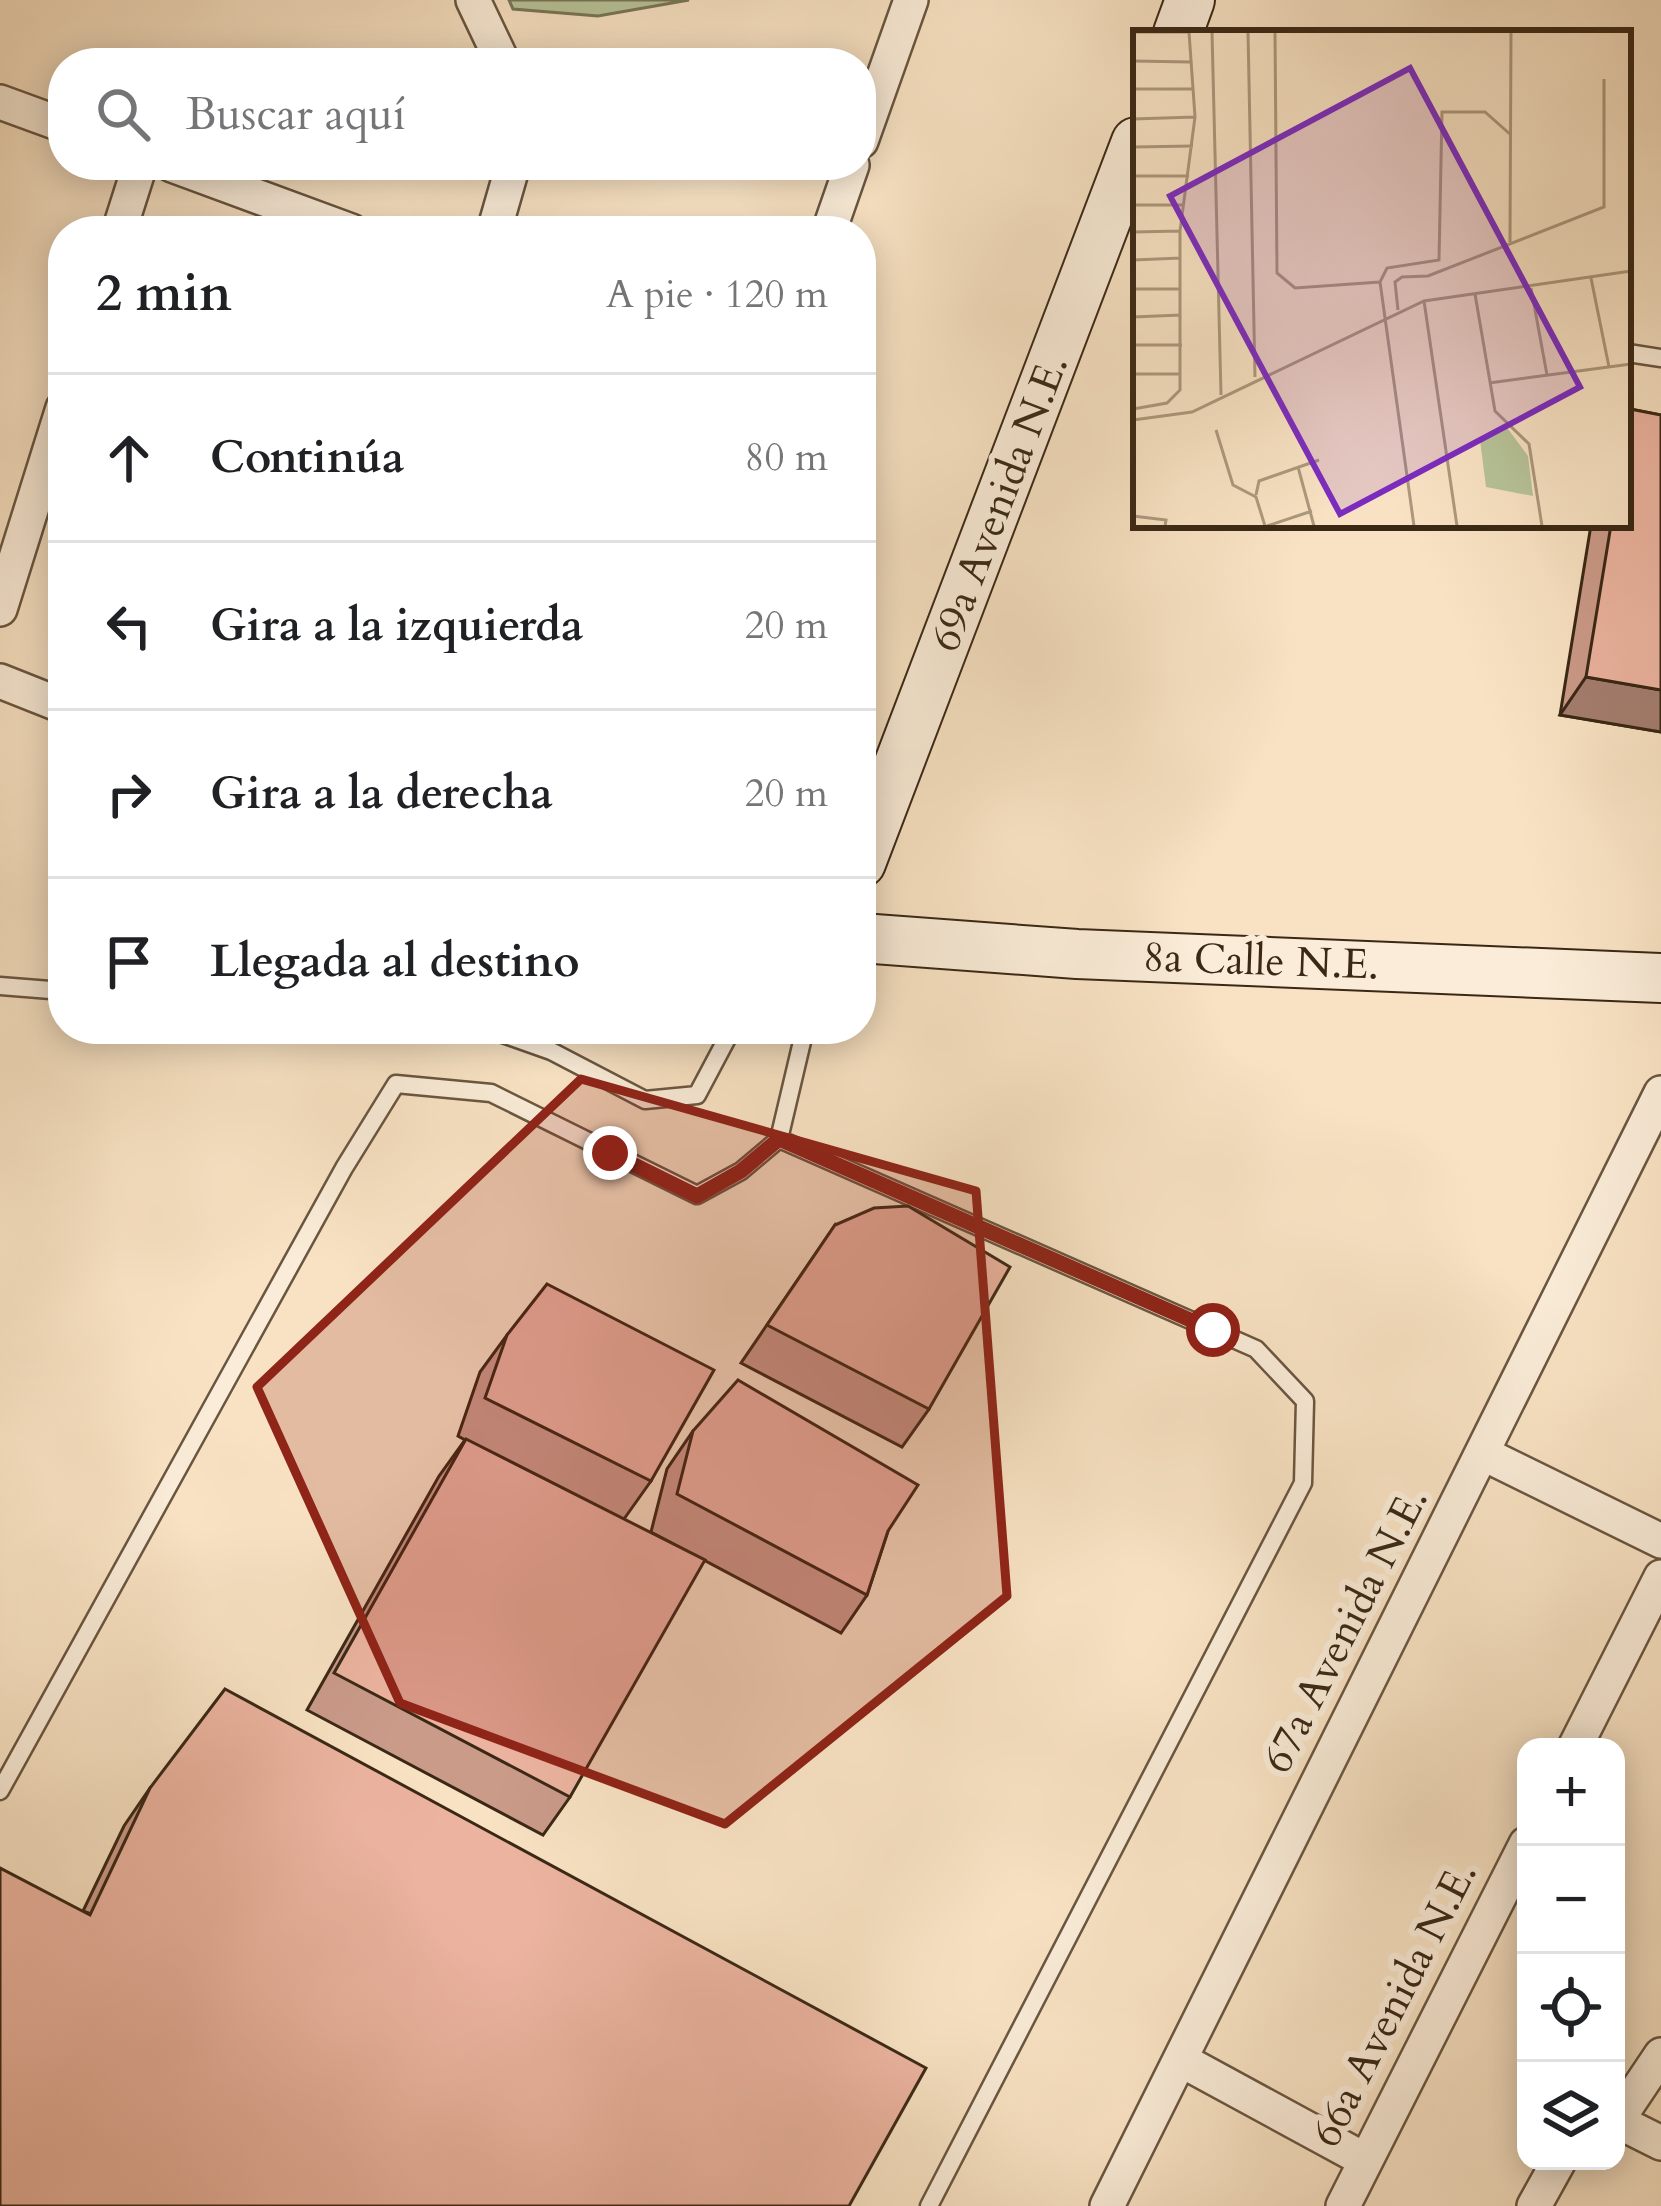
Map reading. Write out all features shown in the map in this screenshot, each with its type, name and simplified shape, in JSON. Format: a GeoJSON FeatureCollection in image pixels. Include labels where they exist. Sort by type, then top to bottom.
{"type":"FeatureCollection","features":[{"type":"Feature","properties":{"kind":"street"},"geometry":{"type":"LineString","coordinates":[[472,0],[496,48]]}},
{"type":"Feature","properties":{"kind":"street"},"geometry":{"type":"LineString","coordinates":[[876,99],[911,0]]}},
{"type":"Feature","properties":{"kind":"street"},"geometry":{"type":"LineString","coordinates":[[1179,30],[1190,0]]}},
{"type":"Feature","properties":{"kind":"street"},"geometry":{"type":"LineString","coordinates":[[0,102],[48,120]]}},
{"type":"Feature","properties":{"kind":"street","name":"69a Avenida N.E."},"geometry":{"type":"LineString","coordinates":[[876,824],[1133,150]]}},
{"type":"Feature","properties":{"kind":"street"},"geometry":{"type":"LineString","coordinates":[[123,216],[135,180]]}},
{"type":"Feature","properties":{"kind":"street"},"geometry":{"type":"LineString","coordinates":[[213,180],[310,216]]}},
{"type":"Feature","properties":{"kind":"street"},"geometry":{"type":"LineString","coordinates":[[498,216],[509,180]]}},
{"type":"Feature","properties":{"kind":"street"},"geometry":{"type":"LineString","coordinates":[[834,216],[847,180]]}},
{"type":"Feature","properties":{"kind":"street"},"geometry":{"type":"LineString","coordinates":[[0,609],[48,456]]}},
{"type":"Feature","properties":{"kind":"street"},"geometry":{"type":"LineString","coordinates":[[0,681],[48,700]]}},
{"type":"Feature","properties":{"kind":"street","name":"8a Calle N.E."},"geometry":{"type":"LineString","coordinates":[[876,939],[1077,954],[1661,978]]}},
{"type":"Feature","properties":{"kind":"street","name":"67a Avenida N.E."},"geometry":{"type":"LineString","coordinates":[[1107,2206],[1661,1093]]}},
{"type":"Feature","properties":{"kind":"street"},"geometry":{"type":"LineString","coordinates":[[1484,1454],[1661,1541]]}},
{"type":"Feature","properties":{"kind":"street"},"geometry":{"type":"LineString","coordinates":[[1580,1738],[1661,1577]]}},
{"type":"Feature","properties":{"kind":"street","name":"66a Avenida N.E."},"geometry":{"type":"LineString","coordinates":[[1342,2206],[1525,1846]]}},
{"type":"Feature","properties":{"kind":"street"},"geometry":{"type":"LineString","coordinates":[[1625,2109],[1661,2055]]}},
{"type":"Feature","properties":{"kind":"street"},"geometry":{"type":"LineString","coordinates":[[1180,2060],[1365,2160]]}},
{"type":"Feature","properties":{"kind":"street"},"geometry":{"type":"LineString","coordinates":[[1625,2125],[1661,2144]]}},
{"type":"Feature","properties":{"kind":"street"},"geometry":{"type":"LineString","coordinates":[[1534,2206],[1554,2170]]}},
{"type":"Feature","properties":{"kind":"lane"},"geometry":{"type":"LineString","coordinates":[[1631,353],[1661,358]]}},
{"type":"Feature","properties":{"kind":"lane"},"geometry":{"type":"LineString","coordinates":[[0,986],[48,990]]}},
{"type":"Feature","properties":{"kind":"lane"},"geometry":{"type":"LineString","coordinates":[[531,1044],[644,1100],[697,1095],[725,1044]]}},
{"type":"Feature","properties":{"kind":"lane"},"geometry":{"type":"LineString","coordinates":[[0,1791],[344,1168],[396,1084],[491,1094],[697,1196],[741,1171],[779,1139],[801,1044]]}},
{"type":"Feature","properties":{"kind":"lane"},"geometry":{"type":"LineString","coordinates":[[779,1139],[1256,1349],[1305,1401],[1303,1483],[929,2206]]}},
{"type":"Feature","properties":{"kind":"highlighted area"},"geometry":{"type":"Polygon","coordinates":[[[581,1079],[976,1191],[1007,1596],[725,1824],[400,1703],[257,1387],[581,1079]]]}},
{"type":"Feature","properties":{"kind":"green space"},"geometry":{"type":"Polygon","coordinates":[[[509,0],[689,0],[598,16],[513,9],[509,0]]]}},
{"type":"Feature","properties":{"kind":"building"},"geometry":{"type":"Polygon","coordinates":[[[1631,409],[1661,415],[1661,690],[1586,677],[1611,528],[1631,528],[1631,409]]]}},
{"type":"Feature","properties":{"kind":"building"},"geometry":{"type":"Polygon","coordinates":[[[908,1206],[1010,1267],[929,1409],[767,1325],[835,1225],[874,1208],[908,1206]]]}},
{"type":"Feature","properties":{"kind":"building"},"geometry":{"type":"Polygon","coordinates":[[[547,1284],[714,1370],[651,1481],[485,1398],[507,1335],[547,1284]]]}},
{"type":"Feature","properties":{"kind":"building"},"geometry":{"type":"Polygon","coordinates":[[[738,1380],[918,1485],[888,1531],[867,1595],[677,1494],[693,1431],[738,1380]]]}},
{"type":"Feature","properties":{"kind":"building"},"geometry":{"type":"Polygon","coordinates":[[[466,1439],[705,1560],[570,1797],[334,1673],[466,1439]]]}},
{"type":"Feature","properties":{"kind":"building"},"geometry":{"type":"Polygon","coordinates":[[[225,1689],[926,2068],[849,2206],[0,2206],[0,1868],[90,1915],[150,1788],[225,1689]]]}},
{"type":"Feature","properties":{"kind":"route"},"geometry":{"type":"LineString","coordinates":[[610,1153],[697,1196],[741,1171],[779,1139],[1213,1330]]}}]}
